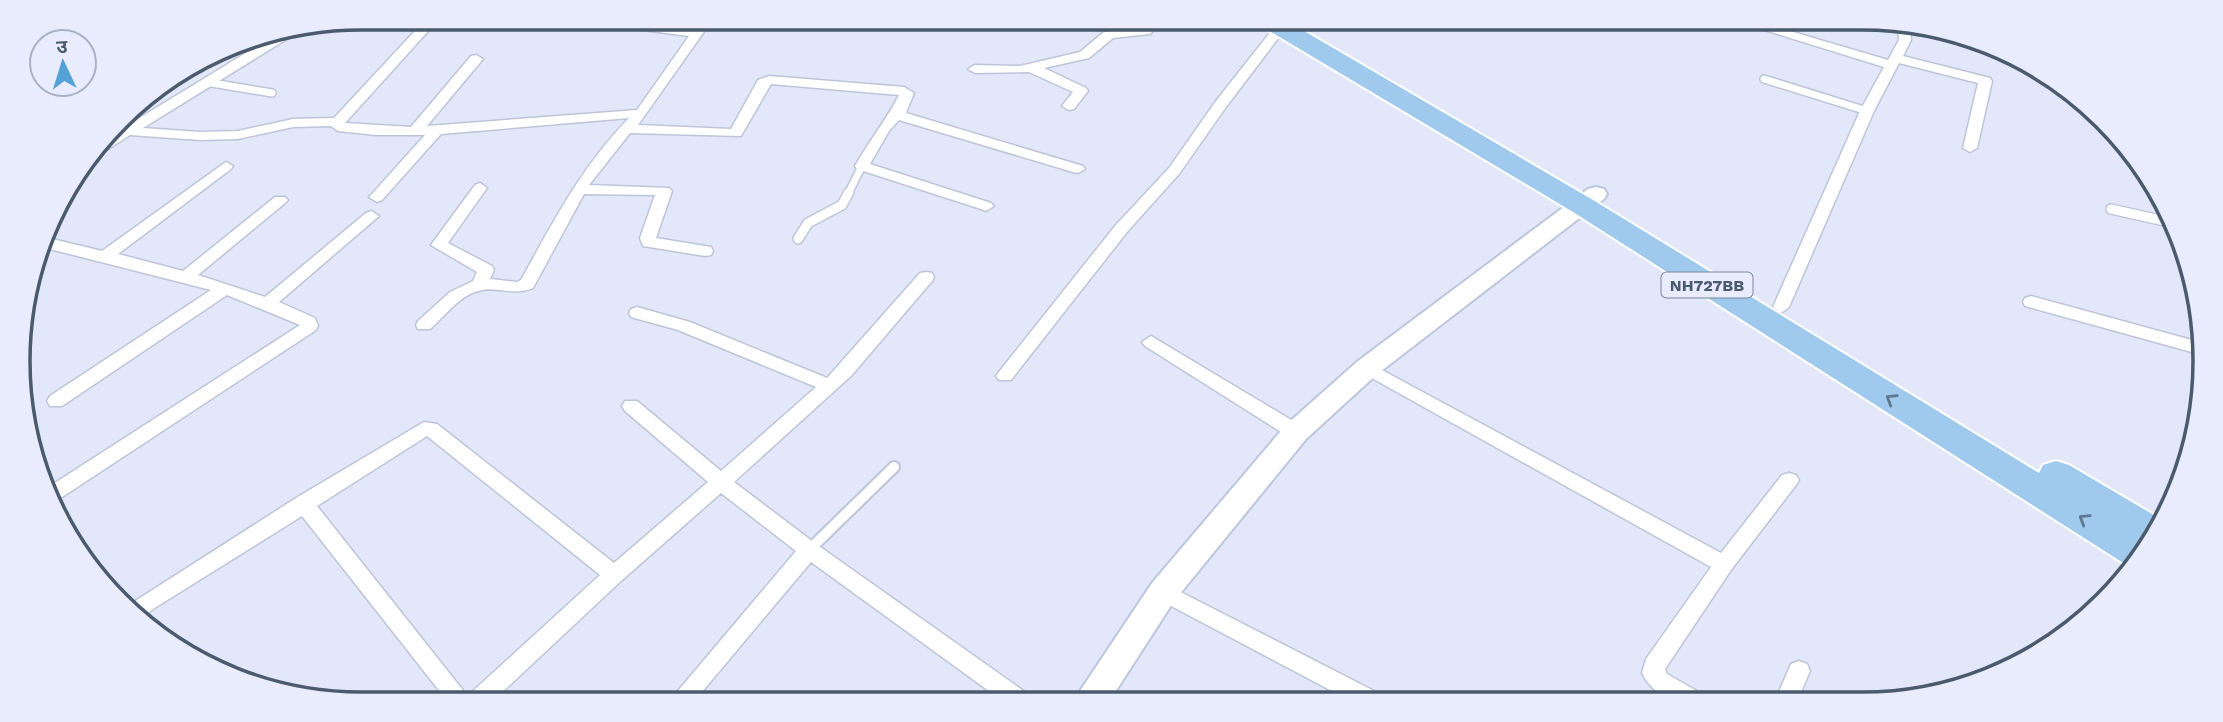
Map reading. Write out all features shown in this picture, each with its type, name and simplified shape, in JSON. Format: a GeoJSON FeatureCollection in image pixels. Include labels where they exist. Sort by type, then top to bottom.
{"type":"FeatureCollection","features":[{"type":"Feature","properties":{"kind":"highway","name":"NH727BB"},"geometry":{"type":"LineString","coordinates":[[1292,30],[1782,307],[2147,530]]}},
{"type":"Feature","properties":{"kind":"highway","name":"NH727BB"},"geometry":{"type":"LineString","coordinates":[[1590,200],[2134,550]]}},
{"type":"Feature","properties":{"kind":"street"},"geometry":{"type":"LineString","coordinates":[[124,130],[200,136],[238,135],[293,123],[338,122],[423,30]]}},
{"type":"Feature","properties":{"kind":"street"},"geometry":{"type":"LineString","coordinates":[[673,30],[696,33]]}},
{"type":"Feature","properties":{"kind":"street"},"geometry":{"type":"LineString","coordinates":[[424,325],[463,292],[479,285],[508,289],[527,284],[579,190],[607,150],[641,114],[698,30]]}},
{"type":"Feature","properties":{"kind":"street"},"geometry":{"type":"LineString","coordinates":[[975,69],[1032,68],[1059,58],[1084,55],[1109,35],[1148,30]]}},
{"type":"Feature","properties":{"kind":"street"},"geometry":{"type":"LineString","coordinates":[[1005,376],[1121,229],[1174,172],[1277,30]]}},
{"type":"Feature","properties":{"kind":"street"},"geometry":{"type":"LineString","coordinates":[[1775,30],[1985,81],[1970,148]]}},
{"type":"Feature","properties":{"kind":"street"},"geometry":{"type":"LineString","coordinates":[[1782,307],[1867,111],[1905,40],[1905,33]]}},
{"type":"Feature","properties":{"kind":"street"},"geometry":{"type":"LineString","coordinates":[[129,125],[276,41]]}},
{"type":"Feature","properties":{"kind":"street"},"geometry":{"type":"LineString","coordinates":[[416,131],[476,59]]}},
{"type":"Feature","properties":{"kind":"street"},"geometry":{"type":"LineString","coordinates":[[1032,68],[1081,91],[1069,106]]}},
{"type":"Feature","properties":{"kind":"street"},"geometry":{"type":"LineString","coordinates":[[627,129],[736,133],[764,83],[769,80],[904,91],[907,93],[898,113],[883,130],[862,166],[986,206]]}},
{"type":"Feature","properties":{"kind":"street"},"geometry":{"type":"LineString","coordinates":[[898,113],[925,125],[1078,169]]}},
{"type":"Feature","properties":{"kind":"street"},"geometry":{"type":"LineString","coordinates":[[338,122],[338,127],[341,128],[436,131],[593,114],[641,114]]}},
{"type":"Feature","properties":{"kind":"street"},"geometry":{"type":"LineString","coordinates":[[377,197],[436,131]]}},
{"type":"Feature","properties":{"kind":"street"},"geometry":{"type":"LineString","coordinates":[[105,256],[226,166]]}},
{"type":"Feature","properties":{"kind":"street"},"geometry":{"type":"LineString","coordinates":[[479,285],[486,270],[439,245],[480,188]]}},
{"type":"Feature","properties":{"kind":"street"},"geometry":{"type":"LineString","coordinates":[[579,190],[664,191],[649,242],[705,251]]}},
{"type":"Feature","properties":{"kind":"street"},"geometry":{"type":"LineString","coordinates":[[1096,692],[1163,592],[1296,432],[1367,368],[1590,200]]}},
{"type":"Feature","properties":{"kind":"street"},"geometry":{"type":"LineString","coordinates":[[187,276],[279,201]]}},
{"type":"Feature","properties":{"kind":"street"},"geometry":{"type":"LineString","coordinates":[[268,303],[371,216]]}},
{"type":"Feature","properties":{"kind":"street"},"geometry":{"type":"LineString","coordinates":[[51,244],[226,288],[268,303],[309,322],[310,326],[57,492]]}},
{"type":"Feature","properties":{"kind":"street"},"geometry":{"type":"LineString","coordinates":[[487,692],[614,575],[846,371],[926,277]]}},
{"type":"Feature","properties":{"kind":"street"},"geometry":{"type":"LineString","coordinates":[[56,401],[226,288]]}},
{"type":"Feature","properties":{"kind":"street"},"geometry":{"type":"LineString","coordinates":[[2031,302],[2193,346]]}},
{"type":"Feature","properties":{"kind":"street"},"geometry":{"type":"LineString","coordinates":[[636,313],[684,326],[830,386]]}},
{"type":"Feature","properties":{"kind":"street"},"geometry":{"type":"LineString","coordinates":[[1151,342],[1296,432]]}},
{"type":"Feature","properties":{"kind":"street"},"geometry":{"type":"LineString","coordinates":[[1367,368],[1724,564]]}},
{"type":"Feature","properties":{"kind":"street"},"geometry":{"type":"LineString","coordinates":[[631,406],[721,482],[809,550],[1007,692]]}},
{"type":"Feature","properties":{"kind":"street"},"geometry":{"type":"LineString","coordinates":[[141,608],[416,432],[430,429],[614,575]]}},
{"type":"Feature","properties":{"kind":"street"},"geometry":{"type":"LineString","coordinates":[[1678,692],[1659,681],[1653,673],[1654,666],[1724,564],[1789,480]]}},
{"type":"Feature","properties":{"kind":"street"},"geometry":{"type":"LineString","coordinates":[[303,503],[453,692]]}},
{"type":"Feature","properties":{"kind":"street"},"geometry":{"type":"LineString","coordinates":[[688,692],[809,550]]}},
{"type":"Feature","properties":{"kind":"street"},"geometry":{"type":"LineString","coordinates":[[1163,592],[1355,692]]}},
{"type":"Feature","properties":{"kind":"street"},"geometry":{"type":"LineString","coordinates":[[1790,692],[1798,671]]}},
{"type":"Feature","properties":{"kind":"lane"},"geometry":{"type":"LineString","coordinates":[[1764,79],[1867,111]]}},
{"type":"Feature","properties":{"kind":"lane"},"geometry":{"type":"LineString","coordinates":[[206,82],[272,93]]}},
{"type":"Feature","properties":{"kind":"lane"},"geometry":{"type":"LineString","coordinates":[[799,239],[808,223],[842,205],[862,166]]}},
{"type":"Feature","properties":{"kind":"lane"},"geometry":{"type":"LineString","coordinates":[[2111,209],[2162,220]]}},
{"type":"Feature","properties":{"kind":"lane"},"geometry":{"type":"LineString","coordinates":[[809,550],[894,467]]}}]}
